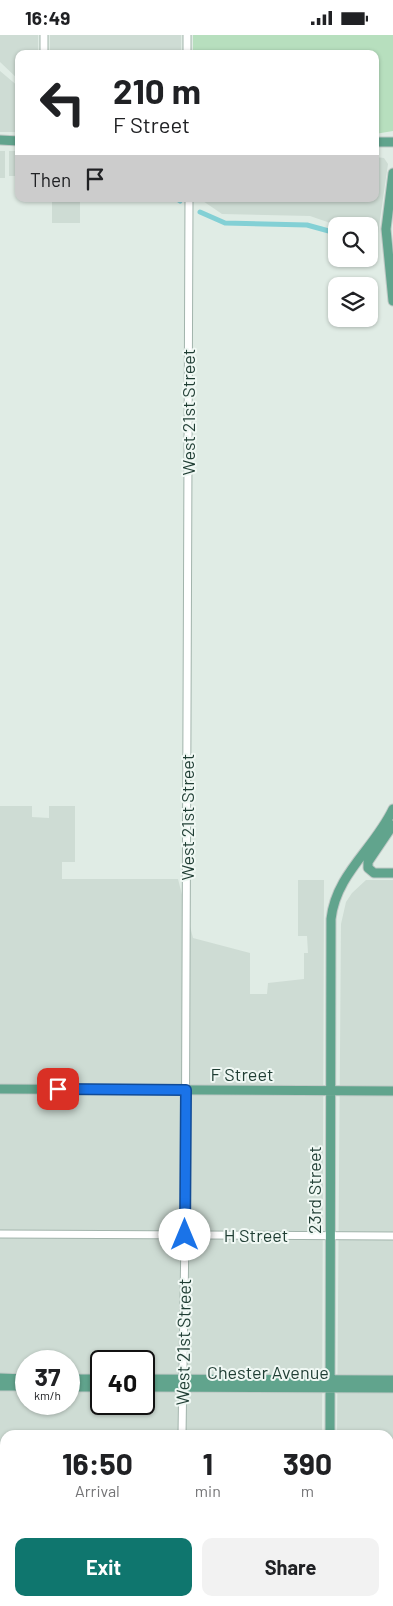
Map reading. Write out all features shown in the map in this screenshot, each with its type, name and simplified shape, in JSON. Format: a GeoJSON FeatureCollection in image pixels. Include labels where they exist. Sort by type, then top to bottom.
{"type":"FeatureCollection","features":[{"type":"Feature","properties":{"kind":"main road"},"geometry":{"type":"LineString","coordinates":[[0,141],[15,141]]}},
{"type":"Feature","properties":{"kind":"main road"},"geometry":{"type":"LineString","coordinates":[[379,142],[393,142]]}},
{"type":"Feature","properties":{"kind":"main road"},"geometry":{"type":"LineString","coordinates":[[393,173],[386,222],[393,301]]}},
{"type":"Feature","properties":{"kind":"main road","name":"23rd Street"},"geometry":{"type":"LineString","coordinates":[[330,1430],[330,944],[332,913],[339,887],[380,832],[393,809]]}},
{"type":"Feature","properties":{"kind":"main road"},"geometry":{"type":"LineString","coordinates":[[393,825],[368,863],[368,868],[374,873],[393,873]]}},
{"type":"Feature","properties":{"kind":"main road","name":"F Street"},"geometry":{"type":"LineString","coordinates":[[0,1089],[393,1091]]}},
{"type":"Feature","properties":{"kind":"main road"},"geometry":{"type":"LineString","coordinates":[[0,1378],[15,1379]]}},
{"type":"Feature","properties":{"kind":"main road","name":"Chester Avenue"},"geometry":{"type":"LineString","coordinates":[[155,1380],[183,1383],[330,1384],[393,1380]]}},
{"type":"Feature","properties":{"kind":"main road","name":"Chester Avenue"},"geometry":{"type":"LineString","coordinates":[[155,1386],[183,1383]]}},
{"type":"Feature","properties":{"kind":"main road","name":"Chester Avenue"},"geometry":{"type":"LineString","coordinates":[[330,1384],[393,1389]]}},
{"type":"Feature","properties":{"kind":"main road"},"geometry":{"type":"LineString","coordinates":[[0,1386],[15,1386]]}},
{"type":"Feature","properties":{"kind":"street"},"geometry":{"type":"LineString","coordinates":[[44,35],[44,50]]}},
{"type":"Feature","properties":{"kind":"street"},"geometry":{"type":"LineString","coordinates":[[187,35],[187,50]]}},
{"type":"Feature","properties":{"kind":"street","name":"West 21st Street"},"geometry":{"type":"LineString","coordinates":[[182,1430],[186,1090],[189,202]]}},
{"type":"Feature","properties":{"kind":"street","name":"H Street"},"geometry":{"type":"LineString","coordinates":[[0,1234],[393,1236]]}},
{"type":"Feature","properties":{"kind":"street"},"geometry":{"type":"LineString","coordinates":[[37,1606],[86,1606]]}},
{"type":"Feature","properties":{"kind":"shaded area"},"geometry":{"type":"Polygon","coordinates":[[[0,35],[38,35],[38,50],[15,50],[15,76],[0,62],[0,35]]]}},
{"type":"Feature","properties":{"kind":"shaded area"},"geometry":{"type":"Polygon","coordinates":[[[50,35],[181,35],[181,50],[50,50],[50,35]]]}},
{"type":"Feature","properties":{"kind":"shaded area"},"geometry":{"type":"Polygon","coordinates":[[[0,71],[15,84],[15,132],[0,132],[0,71]]]}},
{"type":"Feature","properties":{"kind":"shaded area"},"geometry":{"type":"Polygon","coordinates":[[[0,151],[5,151],[5,178],[0,178],[0,151]]]}},
{"type":"Feature","properties":{"kind":"shaded area"},"geometry":{"type":"Polygon","coordinates":[[[9,151],[15,151],[15,176],[9,176],[9,151]]]}},
{"type":"Feature","properties":{"kind":"shaded area"},"geometry":{"type":"Polygon","coordinates":[[[379,157],[384,158],[388,164],[378,233],[378,217],[328,217],[328,222],[310,216],[222,214],[204,202],[379,202],[379,157]]]}},
{"type":"Feature","properties":{"kind":"shaded area"},"geometry":{"type":"Polygon","coordinates":[[[52,202],[80,202],[80,223],[52,223],[52,202]]]}},
{"type":"Feature","properties":{"kind":"shaded area"},"geometry":{"type":"Polygon","coordinates":[[[0,806],[32,806],[32,817],[49,818],[49,806],[75,806],[75,862],[62,862],[62,879],[178,879],[193,938],[250,953],[250,994],[267,994],[268,983],[304,979],[304,953],[308,953],[307,936],[298,936],[298,880],[324,880],[322,1430],[0,1430],[0,806]]]}},
{"type":"Feature","properties":{"kind":"shaded area"},"geometry":{"type":"Polygon","coordinates":[[[366,880],[393,880],[393,1430],[337,1430],[341,924],[346,902],[352,893],[366,880]]]}},
{"type":"Feature","properties":{"kind":"green space"},"geometry":{"type":"Polygon","coordinates":[[[193,35],[393,35],[393,131],[379,133],[379,50],[193,50],[193,35]]]}},
{"type":"Feature","properties":{"kind":"waterway"},"geometry":{"type":"LineString","coordinates":[[200,212],[225,223],[307,225],[328,231]]}},
{"type":"Feature","properties":{"kind":"route"},"geometry":{"type":"LineString","coordinates":[[58,1089],[186,1090],[185,1235]]}}]}
